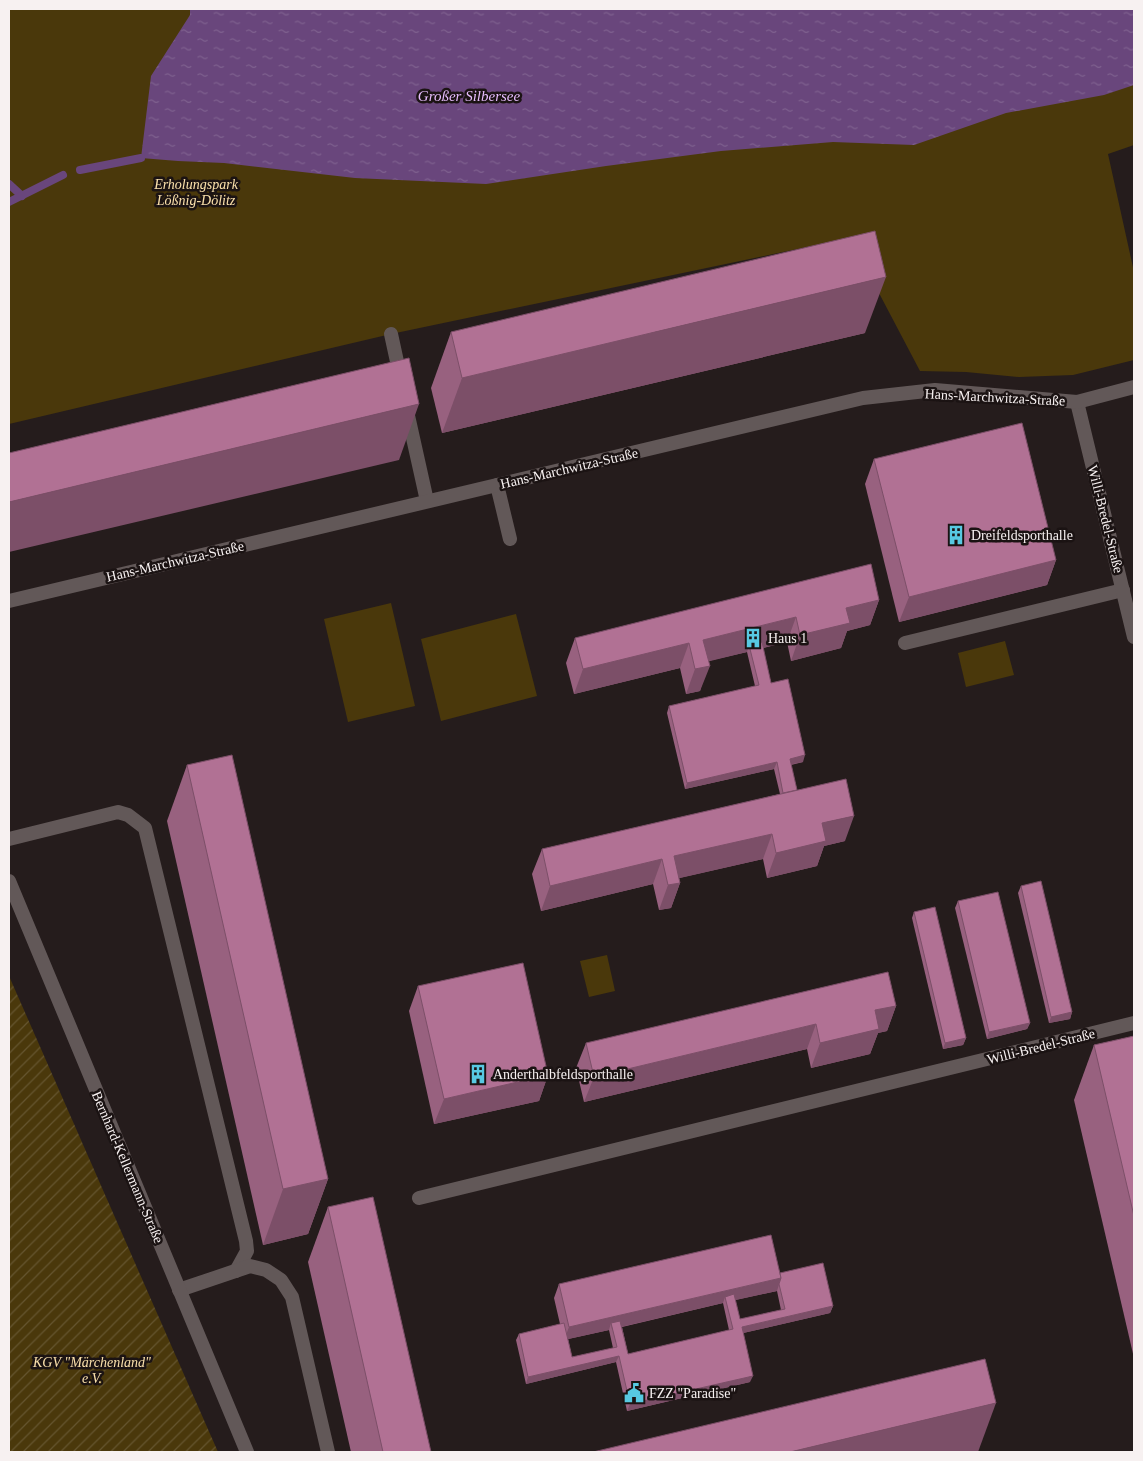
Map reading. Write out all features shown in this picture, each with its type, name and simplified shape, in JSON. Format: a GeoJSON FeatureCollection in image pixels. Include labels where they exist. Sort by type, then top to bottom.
{"type":"FeatureCollection","features":[{"type":"Feature","properties":{"kind":"street"},"geometry":{"type":"LineString","coordinates":[[390,334],[428,501]]}},
{"type":"Feature","properties":{"kind":"street","name":"Hans-Marchwitza-Straße"},"geometry":{"type":"LineString","coordinates":[[9,601],[864,398],[935,390],[1076,402],[1134,387]]}},
{"type":"Feature","properties":{"kind":"street","name":"Willi-Bredel-Straße"},"geometry":{"type":"LineString","coordinates":[[1076,402],[1134,637]]}},
{"type":"Feature","properties":{"kind":"street"},"geometry":{"type":"LineString","coordinates":[[497,485],[510,539]]}},
{"type":"Feature","properties":{"kind":"street"},"geometry":{"type":"LineString","coordinates":[[905,643],[1123,590]]}},
{"type":"Feature","properties":{"kind":"street"},"geometry":{"type":"LineString","coordinates":[[9,839],[118,812],[128,815],[145,828],[246,1241],[247,1251],[236,1271]]}},
{"type":"Feature","properties":{"kind":"street","name":"Bernhard-Kellermann-Straße"},"geometry":{"type":"LineString","coordinates":[[9,881],[248,1452]]}},
{"type":"Feature","properties":{"kind":"street","name":"Willi-Bredel-Straße"},"geometry":{"type":"LineString","coordinates":[[419,1198],[1134,1023]]}},
{"type":"Feature","properties":{"kind":"street"},"geometry":{"type":"LineString","coordinates":[[179,1290],[250,1266],[266,1270],[281,1280],[292,1297],[328,1452]]}},
{"type":"Feature","properties":{"kind":"green space","name":"Erholungspark Lößnig-Dölitz"},"geometry":{"type":"Polygon","coordinates":[[[9,9],[1134,9],[1134,145],[1108,154],[1134,272],[1134,360],[1073,375],[1019,377],[966,372],[920,371],[850,238],[391,334],[9,424],[9,9]]]}},
{"type":"Feature","properties":{"kind":"green space"},"geometry":{"type":"Polygon","coordinates":[[[391,603],[415,706],[348,722],[324,619],[391,603]]]}},
{"type":"Feature","properties":{"kind":"green space"},"geometry":{"type":"Polygon","coordinates":[[[516,614],[537,696],[441,721],[421,639],[516,614]]]}},
{"type":"Feature","properties":{"kind":"green space"},"geometry":{"type":"Polygon","coordinates":[[[1005,641],[1014,675],[966,687],[958,653],[1005,641]]]}},
{"type":"Feature","properties":{"kind":"green space"},"geometry":{"type":"Polygon","coordinates":[[[607,955],[615,991],[589,997],[580,961],[607,955]]]}},
{"type":"Feature","properties":{"kind":"green space","name":"KGV \"Märchenland\" e.V."},"geometry":{"type":"Polygon","coordinates":[[[9,976],[218,1452],[9,1452],[9,976]]]}},
{"type":"Feature","properties":{"kind":"water","name":"Großer Silbersee"},"geometry":{"type":"Polygon","coordinates":[[[190,9],[1134,9],[1134,85],[1104,95],[1006,113],[914,145],[833,142],[721,151],[486,184],[355,178],[224,163],[141,158],[151,76],[190,15],[190,9]]]}},
{"type":"Feature","properties":{"kind":"building"},"geometry":{"type":"Polygon","coordinates":[[[875,231],[886,277],[462,378],[451,332],[875,231]]]}},
{"type":"Feature","properties":{"kind":"building"},"geometry":{"type":"Polygon","coordinates":[[[409,358],[419,404],[9,502],[9,453],[409,358]]]}},
{"type":"Feature","properties":{"kind":"building","name":"Dreifeldsporthalle"},"geometry":{"type":"Polygon","coordinates":[[[1022,423],[1056,560],[909,597],[874,459],[1022,423]]]}},
{"type":"Feature","properties":{"kind":"building"},"geometry":{"type":"Polygon","coordinates":[[[871,564],[879,600],[846,608],[850,623],[800,635],[796,617],[703,640],[710,666],[695,669],[689,643],[583,669],[575,638],[871,564]]]}},
{"type":"Feature","properties":{"kind":"building"},"geometry":{"type":"Polygon","coordinates":[[[762,642],[771,683],[788,679],[805,755],[790,759],[797,790],[783,793],[777,762],[687,783],[669,706],[759,685],[749,645],[762,642]]]}},
{"type":"Feature","properties":{"kind":"building"},"geometry":{"type":"Polygon","coordinates":[[[232,755],[328,1179],[283,1189],[187,765],[232,755]]]}},
{"type":"Feature","properties":{"kind":"building"},"geometry":{"type":"Polygon","coordinates":[[[846,779],[854,816],[822,823],[826,841],[776,853],[772,834],[674,856],[680,883],[668,885],[662,859],[550,886],[542,849],[846,779]]]}},
{"type":"Feature","properties":{"kind":"building"},"geometry":{"type":"Polygon","coordinates":[[[1041,881],[1072,1012],[1051,1017],[1021,886],[1041,881]]]}},
{"type":"Feature","properties":{"kind":"building"},"geometry":{"type":"Polygon","coordinates":[[[998,892],[1030,1023],[989,1032],[958,901],[998,892]]]}},
{"type":"Feature","properties":{"kind":"building"},"geometry":{"type":"Polygon","coordinates":[[[935,907],[966,1038],[945,1043],[914,912],[935,907]]]}},
{"type":"Feature","properties":{"kind":"building","name":"Anderthalbfeldsporthalle"},"geometry":{"type":"Polygon","coordinates":[[[523,963],[548,1075],[444,1099],[418,986],[523,963]]]}},
{"type":"Feature","properties":{"kind":"building"},"geometry":{"type":"Polygon","coordinates":[[[888,972],[896,1006],[875,1010],[879,1029],[820,1043],[816,1024],[594,1077],[586,1043],[888,972]]]}},
{"type":"Feature","properties":{"kind":"building"},"geometry":{"type":"Polygon","coordinates":[[[1134,1036],[1134,1216],[1094,1045],[1134,1036]]]}},
{"type":"Feature","properties":{"kind":"building"},"geometry":{"type":"Polygon","coordinates":[[[373,1197],[431,1452],[383,1452],[328,1207],[373,1197]]]}},
{"type":"Feature","properties":{"kind":"building"},"geometry":{"type":"Polygon","coordinates":[[[771,1235],[781,1278],[569,1327],[559,1284],[771,1235]]]}},
{"type":"Feature","properties":{"kind":"building"},"geometry":{"type":"Polygon","coordinates":[[[823,1263],[833,1306],[742,1327],[753,1376],[630,1404],[619,1356],[528,1377],[519,1334],[564,1323],[572,1357],[617,1347],[611,1323],[620,1321],[628,1354],[733,1329],[725,1297],[734,1294],[740,1319],[785,1309],[779,1284],[780,1273],[823,1263]]]}},
{"type":"Feature","properties":{"kind":"building"},"geometry":{"type":"Polygon","coordinates":[[[985,1359],[996,1403],[790,1452],[593,1452],[985,1359]]]}},
{"type":"Feature","properties":{"kind":"waterway"},"geometry":{"type":"LineString","coordinates":[[80,170],[141,158]]}},
{"type":"Feature","properties":{"kind":"waterway"},"geometry":{"type":"LineString","coordinates":[[9,202],[63,175]]}},
{"type":"Feature","properties":{"kind":"waterway"},"geometry":{"type":"LineString","coordinates":[[9,184],[22,196]]}},
{"type":"Feature","properties":{"kind":"place","name":"Dreifeldsporthalle"},"geometry":{"type":"Point","coordinates":[956,535]}},
{"type":"Feature","properties":{"kind":"place","name":"Haus 1"},"geometry":{"type":"Point","coordinates":[753,638]}},
{"type":"Feature","properties":{"kind":"place","name":"Anderthalbfeldsporthalle"},"geometry":{"type":"Point","coordinates":[478,1074]}},
{"type":"Feature","properties":{"kind":"place","name":"FZZ \"Paradise\""},"geometry":{"type":"Point","coordinates":[634,1393]}}]}
